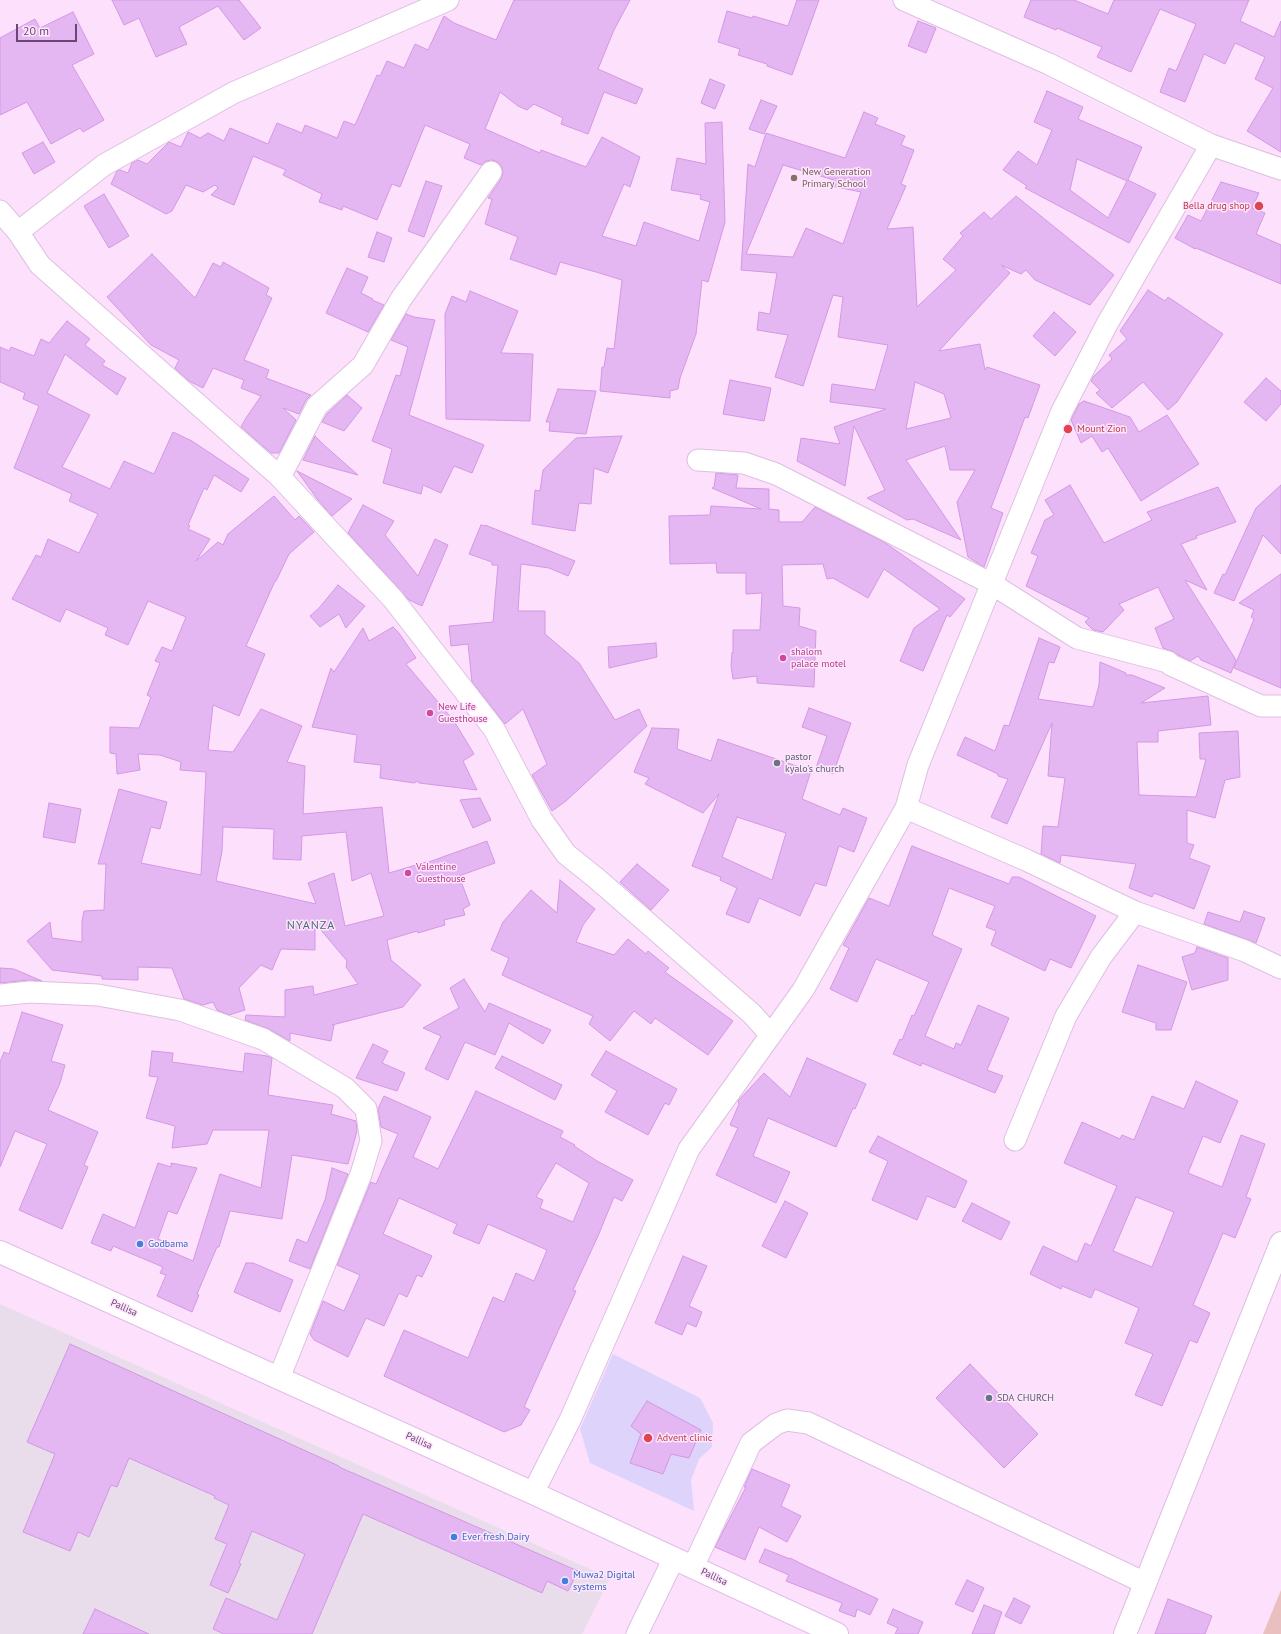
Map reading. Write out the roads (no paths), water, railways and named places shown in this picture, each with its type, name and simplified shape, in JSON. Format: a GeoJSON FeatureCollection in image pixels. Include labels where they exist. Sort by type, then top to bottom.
{"type":"FeatureCollection","features":[{"type":"Feature","properties":{"kind":"main road"},"geometry":{"type":"LineString","coordinates":[[1125,1634],[1281,1243]]}},
{"type":"Feature","properties":{"kind":"main road","name":"Pallisa"},"geometry":{"type":"LineString","coordinates":[[0,1252],[533,1493],[837,1634]]}},
{"type":"Feature","properties":{"kind":"street"},"geometry":{"type":"LineString","coordinates":[[18,232],[104,165],[233,93],[448,0]]}},
{"type":"Feature","properties":{"kind":"street"},"geometry":{"type":"LineString","coordinates":[[904,0],[1049,64],[1211,145],[1281,169]]}},
{"type":"Feature","properties":{"kind":"street"},"geometry":{"type":"LineString","coordinates":[[533,1493],[570,1420],[689,1149],[803,990],[906,808],[918,765],[1062,411],[1107,324],[1211,145]]}},
{"type":"Feature","properties":{"kind":"street"},"geometry":{"type":"LineString","coordinates":[[280,477],[316,406],[363,365],[401,299],[491,172]]}},
{"type":"Feature","properties":{"kind":"street"},"geometry":{"type":"LineString","coordinates":[[0,211],[18,232],[40,264],[280,477],[393,599],[494,729],[542,820],[566,854],[596,878],[746,1008],[770,1034]]}},
{"type":"Feature","properties":{"kind":"street"},"geometry":{"type":"LineString","coordinates":[[698,460],[744,463],[776,474],[992,584],[1077,638],[1168,662],[1261,706],[1281,706]]}},
{"type":"Feature","properties":{"kind":"street"},"geometry":{"type":"LineString","coordinates":[[906,808],[1026,860],[1135,912],[1245,951],[1281,968]]}},
{"type":"Feature","properties":{"kind":"street"},"geometry":{"type":"LineString","coordinates":[[1015,1140],[1066,1016],[1101,957],[1135,912]]}},
{"type":"Feature","properties":{"kind":"street"},"geometry":{"type":"LineString","coordinates":[[0,995],[30,992],[98,995],[180,1010],[263,1039],[345,1088],[366,1109],[371,1141],[361,1174],[280,1378]]}},
{"type":"Feature","properties":{"kind":"street"},"geometry":{"type":"LineString","coordinates":[[637,1634],[683,1563],[751,1443],[776,1424],[787,1420],[808,1423],[1145,1583]]}},
{"type":"Feature","properties":{"kind":"place","name":"New Generation Primary School"},"geometry":{"type":"Point","coordinates":[794,178]}},
{"type":"Feature","properties":{"kind":"place","name":"Bella drug shop"},"geometry":{"type":"Point","coordinates":[1259,206]}},
{"type":"Feature","properties":{"kind":"place","name":"Mount Zion"},"geometry":{"type":"Point","coordinates":[1068,429]}},
{"type":"Feature","properties":{"kind":"place","name":"shalom palace motel"},"geometry":{"type":"Point","coordinates":[783,658]}},
{"type":"Feature","properties":{"kind":"place","name":"New Life Guesthouse"},"geometry":{"type":"Point","coordinates":[430,713]}},
{"type":"Feature","properties":{"kind":"place","name":"pastor kyalo's church"},"geometry":{"type":"Point","coordinates":[777,763]}},
{"type":"Feature","properties":{"kind":"place","name":"Valentine Guesthouse"},"geometry":{"type":"Point","coordinates":[408,873]}},
{"type":"Feature","properties":{"kind":"place","name":"Godbama"},"geometry":{"type":"Point","coordinates":[140,1244]}},
{"type":"Feature","properties":{"kind":"place","name":"SDA CHURCH"},"geometry":{"type":"Point","coordinates":[989,1398]}},
{"type":"Feature","properties":{"kind":"place","name":"Advent clinic"},"geometry":{"type":"Point","coordinates":[648,1438]}},
{"type":"Feature","properties":{"kind":"place","name":"Ever fresh Dairy"},"geometry":{"type":"Point","coordinates":[454,1537]}},
{"type":"Feature","properties":{"kind":"place","name":"Muwa2 Digital systems"},"geometry":{"type":"Point","coordinates":[565,1581]}},
{"type":"Feature","properties":{"kind":"district","name":"NYANZA"},"geometry":{"type":"Point","coordinates":[311,926]}}]}
